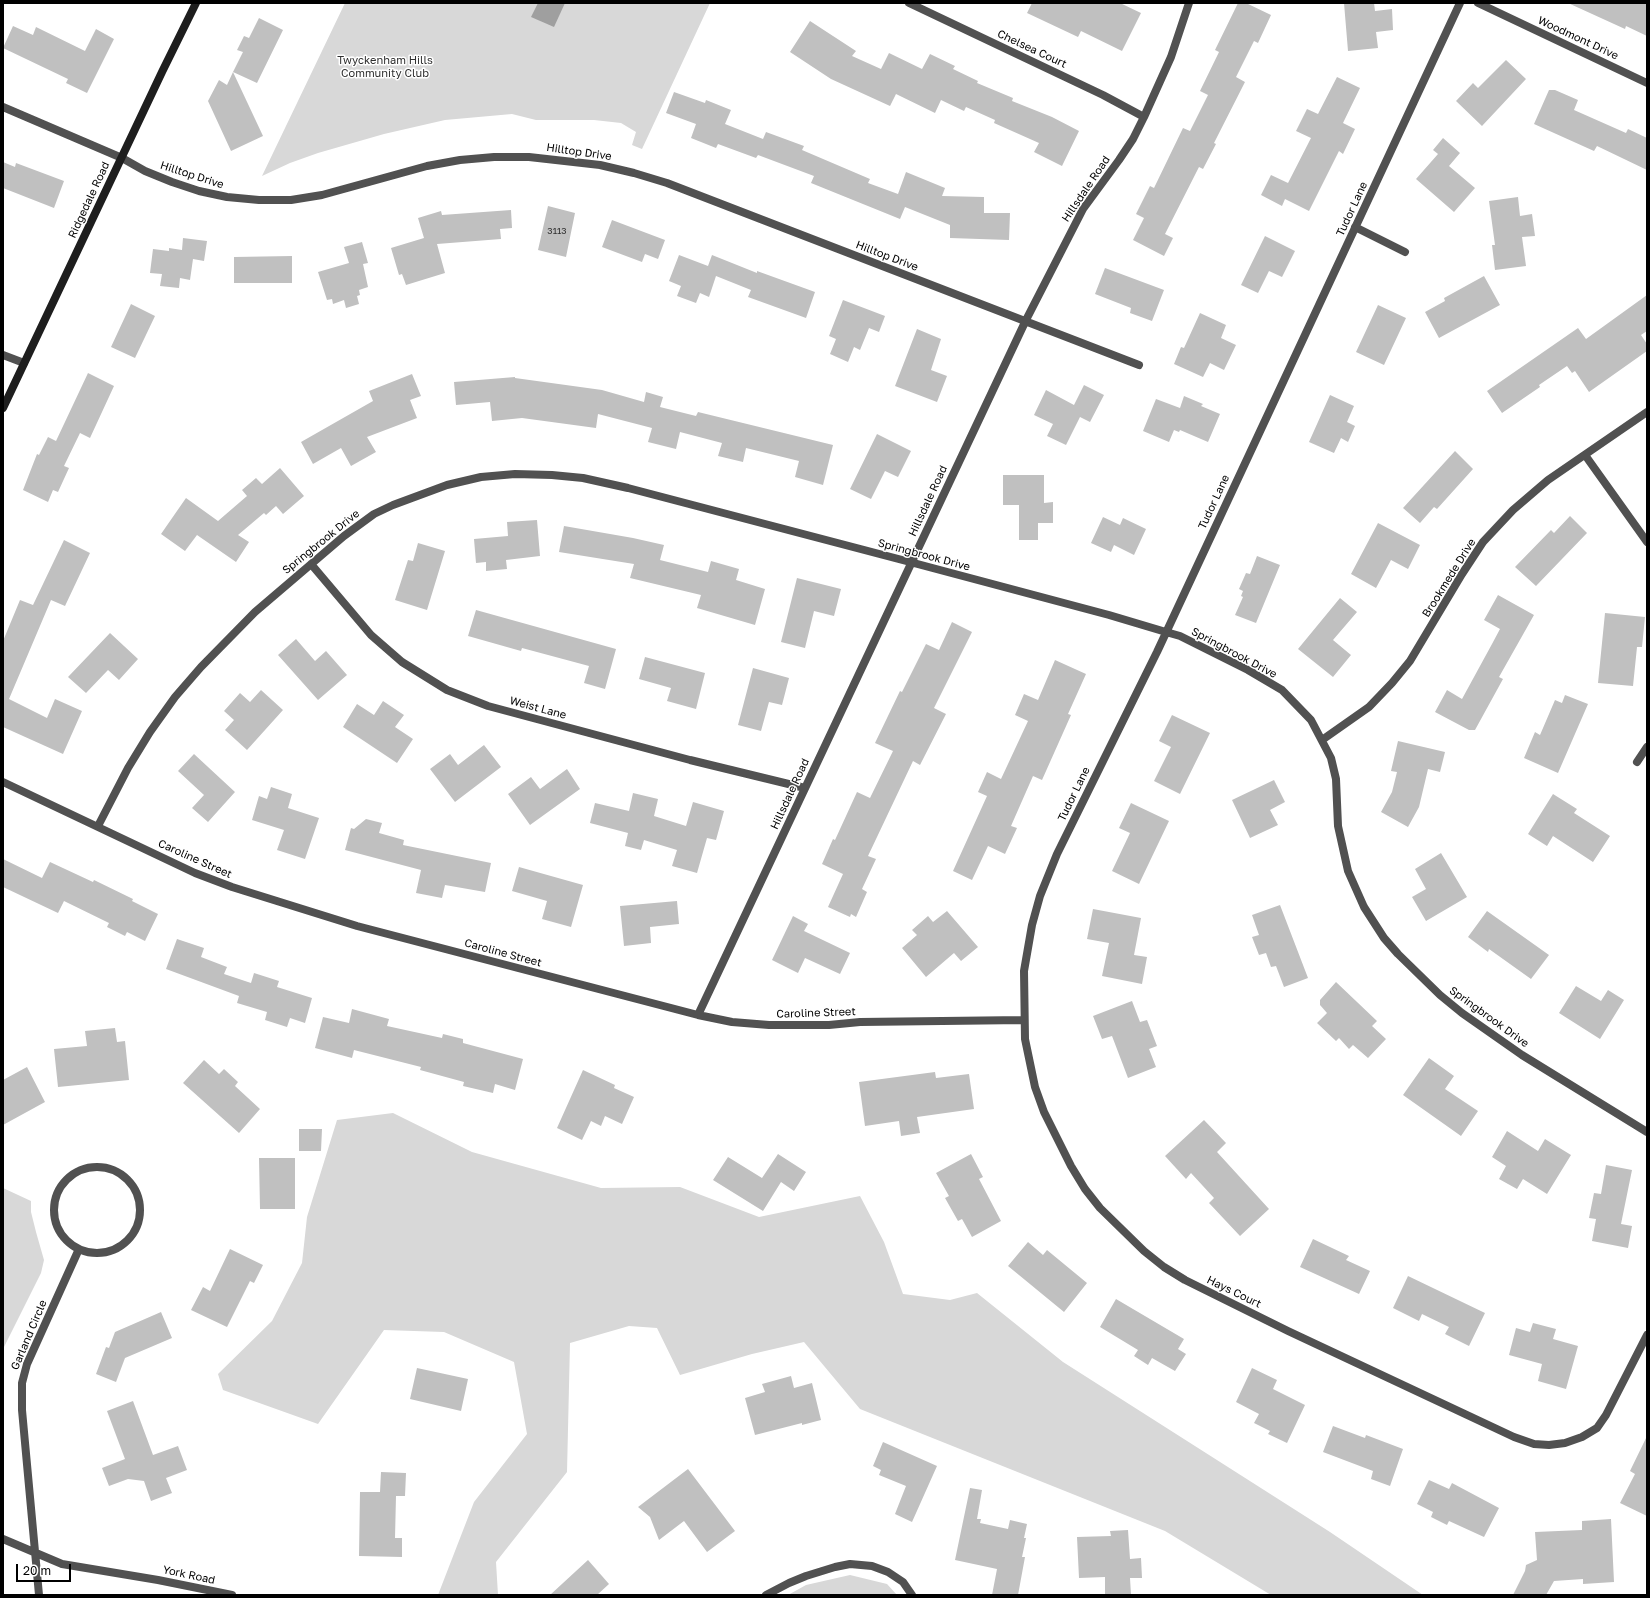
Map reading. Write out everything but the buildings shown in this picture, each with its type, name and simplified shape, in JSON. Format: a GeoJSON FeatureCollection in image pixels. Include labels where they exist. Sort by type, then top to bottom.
{"type":"FeatureCollection","features":[{"type":"Feature","properties":{"kind":"street","name":"Ridgedale Road"},"geometry":{"type":"LineString","coordinates":[[3,408],[196,3]]}},
{"type":"Feature","properties":{"kind":"street","name":"Chelsea Court"},"geometry":{"type":"LineString","coordinates":[[909,3],[1103,95],[1144,117]]}},
{"type":"Feature","properties":{"kind":"street","name":"Hillsdale Road"},"geometry":{"type":"LineString","coordinates":[[698,1015],[910,562],[1026,320],[1083,209],[1133,139],[1144,117],[1171,56],[1189,3]]}},
{"type":"Feature","properties":{"kind":"street","name":"Tudor Lane"},"geometry":{"type":"LineString","coordinates":[[1024,1020],[1024,971],[1032,925],[1040,896],[1057,854],[1166,632],[1460,3]]}},
{"type":"Feature","properties":{"kind":"street","name":"Woodmont Drive"},"geometry":{"type":"LineString","coordinates":[[1478,3],[1647,83]]}},
{"type":"Feature","properties":{"kind":"street","name":"Hilltop Drive"},"geometry":{"type":"LineString","coordinates":[[3,107],[122,158],[146,171],[200,191],[227,198],[291,200],[322,195],[400,173],[467,160],[494,157],[530,157],[600,165],[667,183],[1026,320],[1139,365]]}},
{"type":"Feature","properties":{"kind":"street"},"geometry":{"type":"LineString","coordinates":[[1355,227],[1405,252]]}},
{"type":"Feature","properties":{"kind":"street"},"geometry":{"type":"LineString","coordinates":[[3,355],[24,363]]}},
{"type":"Feature","properties":{"kind":"street","name":"Brookmede Drive"},"geometry":{"type":"LineString","coordinates":[[1322,740],[1369,707],[1392,683],[1410,661],[1483,542],[1513,510],[1548,480],[1647,412]]}},
{"type":"Feature","properties":{"kind":"street"},"geometry":{"type":"LineString","coordinates":[[1585,454],[1647,542]]}},
{"type":"Feature","properties":{"kind":"street","name":"Springbrook Drive"},"geometry":{"type":"LineString","coordinates":[[98,826],[128,768],[150,732],[175,697],[201,667],[255,612],[344,536],[374,514],[393,505],[447,485],[481,478],[515,474],[583,478],[628,488],[910,562],[1109,615],[1180,636],[1248,670],[1282,690],[1311,720],[1331,758],[1336,779],[1338,826],[1348,872],[1364,907],[1384,938],[1398,954],[1440,995],[1462,1013],[1522,1055],[1647,1132]]}},
{"type":"Feature","properties":{"kind":"street","name":"Weist Lane"},"geometry":{"type":"LineString","coordinates":[[311,564],[371,635],[402,662],[446,690],[488,706],[690,760],[805,788]]}},
{"type":"Feature","properties":{"kind":"street"},"geometry":{"type":"LineString","coordinates":[[1637,762],[1647,747]]}},
{"type":"Feature","properties":{"kind":"street","name":"Caroline Street"},"geometry":{"type":"LineString","coordinates":[[3,782],[195,873],[291,907],[365,928],[698,1015],[732,1022],[769,1026],[829,1025],[860,1022],[1024,1020]]}},
{"type":"Feature","properties":{"kind":"street","name":"Hays Court"},"geometry":{"type":"LineString","coordinates":[[1024,1020],[1027,1052],[1035,1087],[1054,1134],[1071,1166],[1090,1195],[1124,1234],[1144,1251],[1185,1280],[1288,1331],[1514,1437],[1534,1444],[1549,1445],[1565,1443],[1582,1437],[1597,1428],[1606,1415],[1647,1335]]}},
{"type":"Feature","properties":{"kind":"street"},"geometry":{"type":"LineString","coordinates":[[96,1168],[110,1169],[123,1176],[133,1186],[138,1199],[140,1212],[137,1226],[130,1238],[119,1247],[106,1252],[92,1253],[79,1249],[67,1241],[59,1230],[55,1216],[55,1202],[60,1188],[70,1178],[82,1170],[96,1168]]}},
{"type":"Feature","properties":{"kind":"street","name":"Garland Circle"},"geometry":{"type":"LineString","coordinates":[[39,1595],[23,1418],[22,1383],[27,1364],[79,1249]]}},
{"type":"Feature","properties":{"kind":"street","name":"York Road"},"geometry":{"type":"LineString","coordinates":[[3,1539],[62,1564],[158,1580],[232,1595]]}},
{"type":"Feature","properties":{"kind":"street"},"geometry":{"type":"LineString","coordinates":[[766,1595],[806,1576],[850,1564],[872,1566],[888,1572],[903,1582],[912,1595]]}},
{"type":"Feature","properties":{"kind":"green space","name":"Twyckenham Hills Community Club"},"geometry":{"type":"Polygon","coordinates":[[[345,3],[710,3],[642,149],[632,145],[636,132],[621,123],[594,120],[536,120],[512,114],[445,120],[384,134],[318,153],[290,163],[262,176],[345,3]]]}},
{"type":"Feature","properties":{"kind":"green space"},"geometry":{"type":"Polygon","coordinates":[[[393,1113],[472,1152],[601,1188],[680,1187],[759,1217],[860,1196],[884,1242],[903,1294],[950,1300],[977,1293],[1063,1362],[1330,1532],[1423,1595],[1271,1595],[1165,1531],[860,1409],[804,1342],[752,1354],[680,1375],[657,1328],[629,1326],[570,1343],[567,1472],[496,1562],[498,1595],[438,1595],[474,1502],[527,1434],[514,1362],[444,1332],[384,1330],[318,1424],[223,1390],[218,1374],[272,1321],[302,1263],[307,1217],[337,1120],[393,1113]]]}},
{"type":"Feature","properties":{"kind":"green space"},"geometry":{"type":"Polygon","coordinates":[[[3,1188],[31,1201],[31,1212],[44,1260],[41,1273],[3,1349],[3,1188]]]}},
{"type":"Feature","properties":{"kind":"green space"},"geometry":{"type":"Polygon","coordinates":[[[850,1575],[887,1584],[897,1595],[788,1595],[806,1585],[850,1575]]]}},
{"type":"Feature","properties":{"kind":"shaded area"},"geometry":{"type":"Polygon","coordinates":[[[538,3],[565,3],[554,27],[531,17],[538,3]]]}}]}
